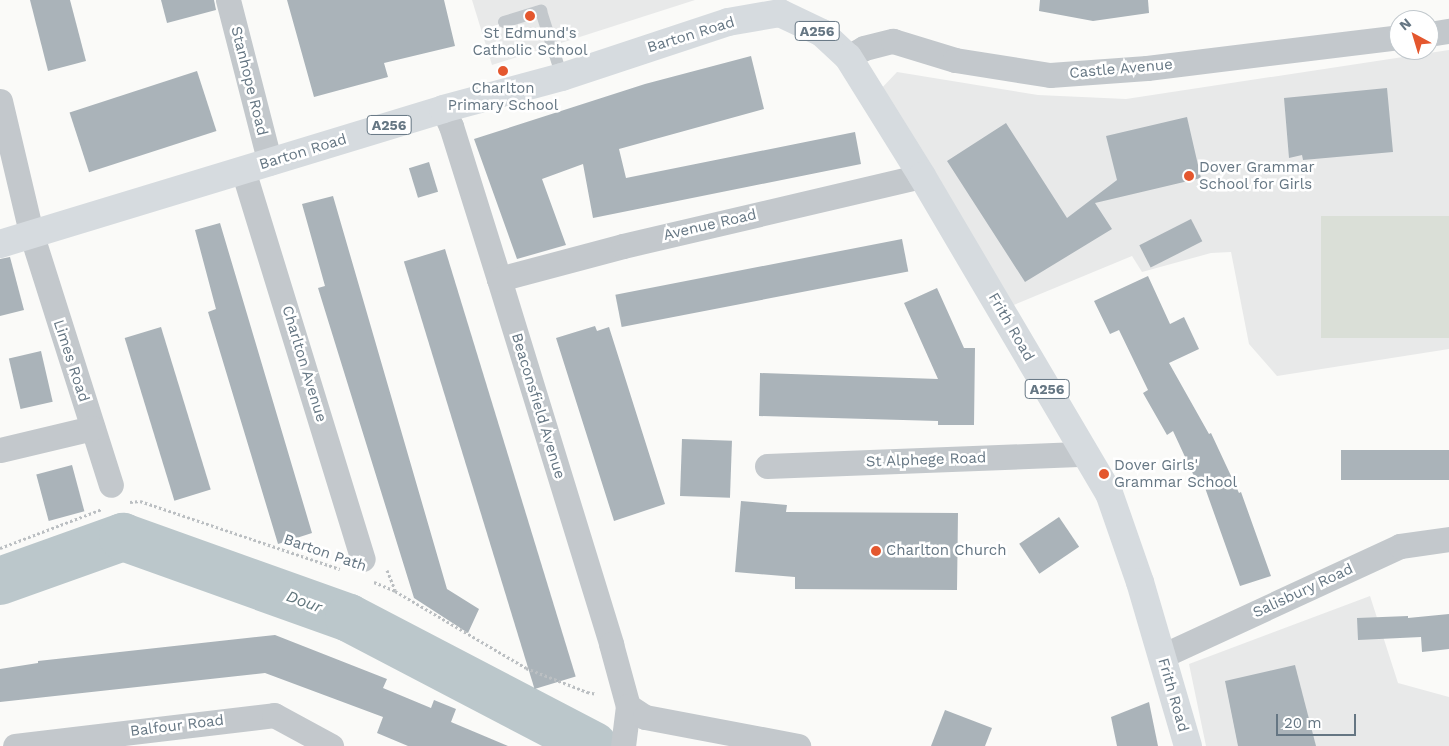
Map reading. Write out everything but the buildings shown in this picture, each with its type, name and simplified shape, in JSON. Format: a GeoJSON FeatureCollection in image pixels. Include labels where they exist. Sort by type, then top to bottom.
{"type":"FeatureCollection","features":[{"type":"Feature","properties":{"kind":"main road","name":"Barton Road"},"geometry":{"type":"LineString","coordinates":[[0,244],[32,236],[270,163],[443,108],[562,77],[728,22],[780,13]]}},
{"type":"Feature","properties":{"kind":"main road","name":"Frith Road"},"geometry":{"type":"LineString","coordinates":[[780,13],[822,33],[848,57],[922,176],[1109,493],[1140,582],[1188,746]]}},
{"type":"Feature","properties":{"kind":"street","name":"Stanhope Road"},"geometry":{"type":"LineString","coordinates":[[228,0],[270,163]]}},
{"type":"Feature","properties":{"kind":"street","name":"Castle Avenue"},"geometry":{"type":"LineString","coordinates":[[848,57],[864,48],[893,41],[955,60],[1050,74],[1147,68],[1389,38]]}},
{"type":"Feature","properties":{"kind":"street","name":"Limes Road"},"geometry":{"type":"LineString","coordinates":[[0,101],[32,236],[114,499]]}},
{"type":"Feature","properties":{"kind":"street","name":"Beaconsfield Avenue"},"geometry":{"type":"LineString","coordinates":[[443,108],[451,126],[499,280],[628,706]]}},
{"type":"Feature","properties":{"kind":"street","name":"Charlton Avenue"},"geometry":{"type":"LineString","coordinates":[[243,170],[358,570]]}},
{"type":"Feature","properties":{"kind":"street","name":"Avenue Road"},"geometry":{"type":"LineString","coordinates":[[499,280],[632,243],[922,176]]}},
{"type":"Feature","properties":{"kind":"street"},"geometry":{"type":"LineString","coordinates":[[0,450],[92,428]]}},
{"type":"Feature","properties":{"kind":"street","name":"St Alphege Road"},"geometry":{"type":"LineString","coordinates":[[767,466],[1085,454]]}},
{"type":"Feature","properties":{"kind":"street","name":"Salisbury Road"},"geometry":{"type":"LineString","coordinates":[[1162,656],[1400,546],[1449,539]]}},
{"type":"Feature","properties":{"kind":"street"},"geometry":{"type":"LineString","coordinates":[[623,746],[628,706],[645,717],[798,746]]}},
{"type":"Feature","properties":{"kind":"street","name":"Balfour Road"},"geometry":{"type":"LineString","coordinates":[[15,746],[274,715],[331,746]]}},
{"type":"Feature","properties":{"kind":"lane"},"geometry":{"type":"LineString","coordinates":[[504,22],[540,5],[562,77]]}},
{"type":"Feature","properties":{"kind":"path","name":"Barton Path"},"geometry":{"type":"LineString","coordinates":[[0,548],[114,499],[140,501],[358,570],[526,668],[587,692],[608,695],[628,706]]}},
{"type":"Feature","properties":{"kind":"shaded area","name":"St Edmund's Catholic School"},"geometry":{"type":"Polygon","coordinates":[[[472,0],[695,0],[492,65],[472,0]]]}},
{"type":"Feature","properties":{"kind":"shaded area","name":"Dover Grammar School for Girls"},"geometry":{"type":"Polygon","coordinates":[[[1449,50],[1449,349],[1277,376],[1249,344],[1231,252],[1211,253],[1142,272],[1132,256],[1009,307],[878,92],[897,72],[1038,95],[1126,99],[1389,59],[1439,60],[1439,52],[1449,50]]]}},
{"type":"Feature","properties":{"kind":"shaded area"},"geometry":{"type":"Polygon","coordinates":[[[1321,216],[1449,216],[1449,338],[1321,338],[1321,216]]]}},
{"type":"Feature","properties":{"kind":"shaded area"},"geometry":{"type":"Polygon","coordinates":[[[1370,596],[1398,683],[1449,697],[1449,746],[1206,746],[1189,664],[1370,596]]]}},
{"type":"Feature","properties":{"kind":"waterway","name":"Dour"},"geometry":{"type":"LineString","coordinates":[[0,581],[123,537],[349,618],[594,746]]}},
{"type":"Feature","properties":{"kind":"place","name":"St Edmund's Catholic School"},"geometry":{"type":"Point","coordinates":[530,16]}},
{"type":"Feature","properties":{"kind":"place","name":"Charlton Primary School"},"geometry":{"type":"Point","coordinates":[503,71]}},
{"type":"Feature","properties":{"kind":"place","name":"Dover Grammar School for Girls"},"geometry":{"type":"Point","coordinates":[1189,176]}},
{"type":"Feature","properties":{"kind":"place","name":"Dover Girls' Grammar School"},"geometry":{"type":"Point","coordinates":[1104,474]}},
{"type":"Feature","properties":{"kind":"place","name":"Charlton Church"},"geometry":{"type":"Point","coordinates":[876,551]}}]}
